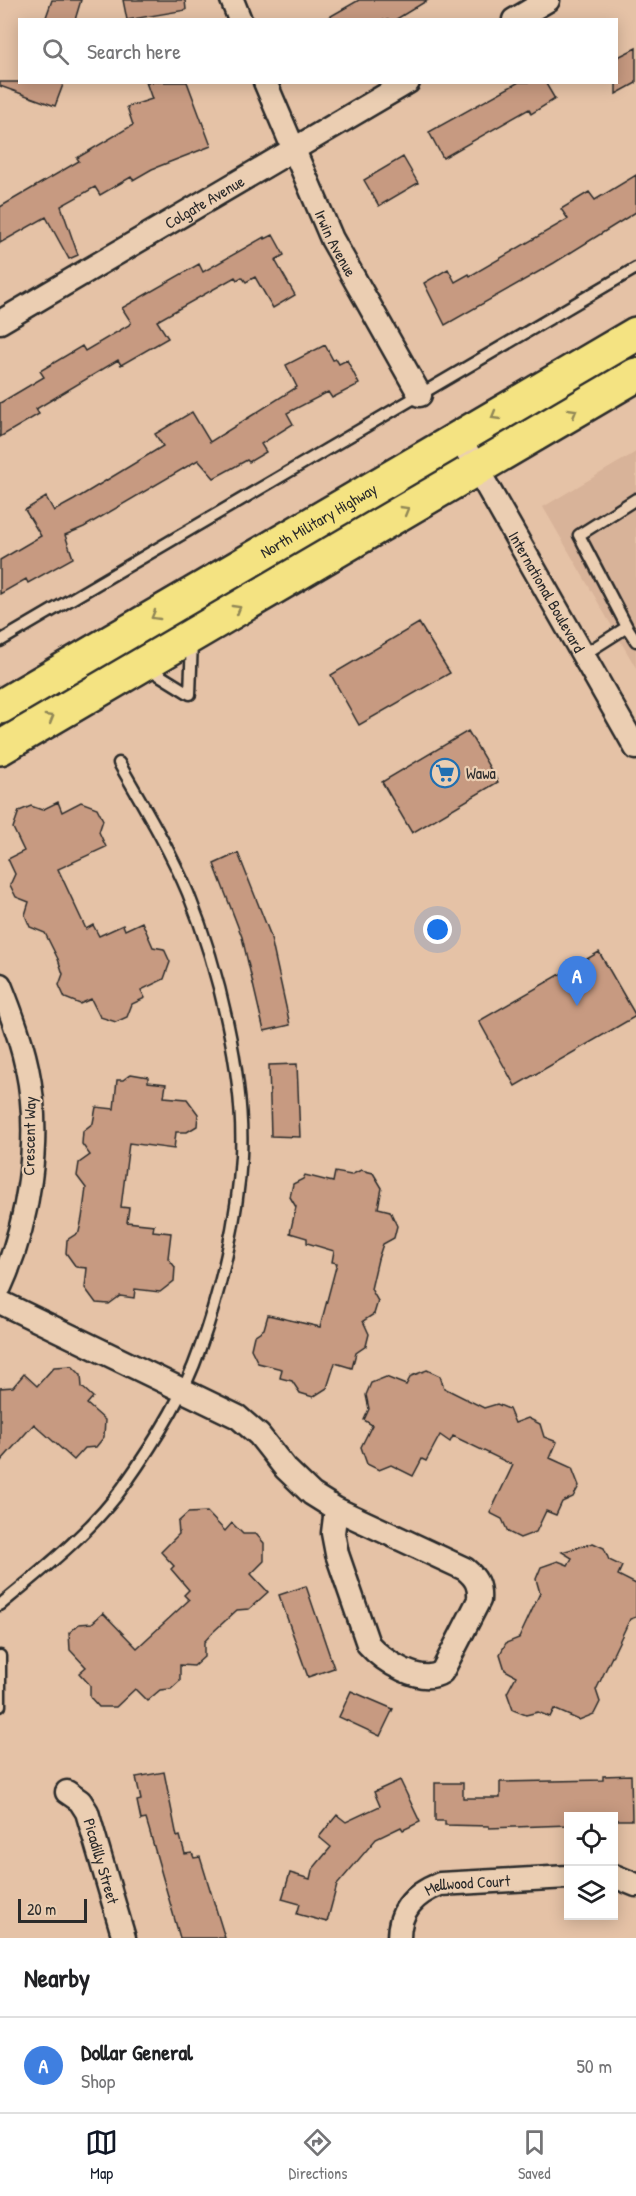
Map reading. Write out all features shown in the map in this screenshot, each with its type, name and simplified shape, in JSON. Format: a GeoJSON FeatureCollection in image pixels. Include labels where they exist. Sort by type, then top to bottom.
{"type":"FeatureCollection","features":[{"type":"Feature","properties":{"kind":"main road","name":"North Military Highway"},"geometry":{"type":"LineString","coordinates":[[0,707],[636,334]]}},
{"type":"Feature","properties":{"kind":"main road"},"geometry":{"type":"LineString","coordinates":[[0,748],[636,375]]}},
{"type":"Feature","properties":{"kind":"street"},"geometry":{"type":"LineString","coordinates":[[232,0],[239,18]]}},
{"type":"Feature","properties":{"kind":"street"},"geometry":{"type":"LineString","coordinates":[[517,18],[548,0]]}},
{"type":"Feature","properties":{"kind":"street","name":"Irwin Avenue"},"geometry":{"type":"LineString","coordinates":[[265,84],[291,150],[332,239],[420,395]]}},
{"type":"Feature","properties":{"kind":"street","name":"Colgate Avenue"},"geometry":{"type":"LineString","coordinates":[[0,322],[405,84]]}},
{"type":"Feature","properties":{"kind":"street","name":"International Boulevard"},"geometry":{"type":"LineString","coordinates":[[459,437],[583,655],[630,724],[636,748]]}},
{"type":"Feature","properties":{"kind":"street","name":"Crescent Way"},"geometry":{"type":"LineString","coordinates":[[0,985],[18,1030],[28,1069],[32,1110],[28,1191],[18,1237],[0,1287]]}},
{"type":"Feature","properties":{"kind":"street"},"geometry":{"type":"LineString","coordinates":[[0,1302],[237,1417],[259,1435],[285,1468],[312,1494],[336,1509],[465,1569],[474,1576],[480,1587],[479,1599],[442,1672],[434,1678],[423,1678],[378,1656],[368,1644],[337,1554],[333,1533],[336,1509]]}},
{"type":"Feature","properties":{"kind":"street","name":"Picadilly Street"},"geometry":{"type":"LineString","coordinates":[[67,1792],[80,1801],[87,1812],[124,1938]]}},
{"type":"Feature","properties":{"kind":"street","name":"Mellwood Court"},"geometry":{"type":"LineString","coordinates":[[399,1938],[399,1924],[410,1902],[423,1891],[440,1884],[564,1877]]}},
{"type":"Feature","properties":{"kind":"street"},"geometry":{"type":"LineString","coordinates":[[618,1878],[636,1885]]}},
{"type":"Feature","properties":{"kind":"lane"},"geometry":{"type":"LineString","coordinates":[[0,641],[636,268]]}},
{"type":"Feature","properties":{"kind":"lane"},"geometry":{"type":"LineString","coordinates":[[636,499],[579,535],[636,641]]}},
{"type":"Feature","properties":{"kind":"lane"},"geometry":{"type":"LineString","coordinates":[[583,655],[627,627]]}},
{"type":"Feature","properties":{"kind":"lane"},"geometry":{"type":"LineString","coordinates":[[142,664],[190,694],[192,635]]}},
{"type":"Feature","properties":{"kind":"lane"},"geometry":{"type":"LineString","coordinates":[[0,1605],[46,1566],[122,1488],[181,1389],[199,1352],[232,1216],[241,1156],[236,1069],[226,1019],[188,893],[152,820],[119,763]]}},
{"type":"Feature","properties":{"kind":"lane"},"geometry":{"type":"LineString","coordinates":[[0,1656],[0,1706]]}},
{"type":"Feature","properties":{"kind":"shaded area"},"geometry":{"type":"Polygon","coordinates":[[[636,452],[636,668],[543,507],[636,452]]]}},
{"type":"Feature","properties":{"kind":"building"},"geometry":{"type":"Polygon","coordinates":[[[52,0],[81,0],[76,18],[46,18],[52,0]]]}},
{"type":"Feature","properties":{"kind":"building"},"geometry":{"type":"Polygon","coordinates":[[[123,0],[185,0],[186,10],[127,18],[123,0]]]}},
{"type":"Feature","properties":{"kind":"building"},"geometry":{"type":"Polygon","coordinates":[[[359,0],[428,0],[398,18],[328,18],[359,0]]]}},
{"type":"Feature","properties":{"kind":"building"},"geometry":{"type":"Polygon","coordinates":[[[636,48],[636,83],[616,94],[616,84],[618,84],[618,57],[636,48]]]}},
{"type":"Feature","properties":{"kind":"building"},"geometry":{"type":"Polygon","coordinates":[[[0,82],[63,84],[55,106],[0,86],[0,82]]]}},
{"type":"Feature","properties":{"kind":"building"},"geometry":{"type":"Polygon","coordinates":[[[147,84],[188,84],[211,146],[152,169],[133,180],[131,177],[100,195],[95,187],[61,206],[78,255],[69,259],[46,217],[0,243],[0,207],[79,161],[77,158],[133,125],[127,107],[152,99],[147,84]]]}},
{"type":"Feature","properties":{"kind":"building"},"geometry":{"type":"Polygon","coordinates":[[[515,84],[546,84],[555,99],[531,114],[529,109],[443,158],[429,132],[515,84]]]}},
{"type":"Feature","properties":{"kind":"building"},"geometry":{"type":"Polygon","coordinates":[[[403,157],[418,183],[379,206],[364,180],[403,157]]]}},
{"type":"Feature","properties":{"kind":"building"},"geometry":{"type":"Polygon","coordinates":[[[636,175],[636,212],[554,263],[445,325],[424,283],[448,269],[455,282],[469,274],[470,276],[568,219],[561,209],[589,192],[595,200],[636,175]]]}},
{"type":"Feature","properties":{"kind":"building"},"geometry":{"type":"Polygon","coordinates":[[[273,235],[284,255],[275,260],[295,295],[273,308],[255,277],[246,282],[242,277],[237,280],[235,277],[157,321],[168,338],[121,365],[118,360],[36,409],[39,414],[0,437],[0,403],[44,377],[40,371],[82,346],[85,351],[129,325],[131,322],[122,308],[199,264],[203,272],[264,237],[265,239],[273,235]]]}},
{"type":"Feature","properties":{"kind":"building"},"geometry":{"type":"Polygon","coordinates":[[[325,345],[333,360],[336,359],[339,364],[347,360],[359,384],[332,398],[328,392],[287,413],[293,424],[261,444],[266,452],[249,462],[247,460],[214,478],[198,460],[84,527],[65,535],[73,558],[28,583],[26,579],[0,594],[0,560],[41,536],[25,510],[46,497],[54,511],[74,500],[163,446],[155,434],[192,412],[210,442],[297,387],[286,365],[325,345]]]}},
{"type":"Feature","properties":{"kind":"building"},"geometry":{"type":"Polygon","coordinates":[[[419,623],[450,673],[359,725],[331,675],[419,623]]]}},
{"type":"Feature","properties":{"kind":"building","name":"Wawa"},"geometry":{"type":"Polygon","coordinates":[[[468,731],[498,782],[412,833],[382,782],[468,731]]]}},
{"type":"Feature","properties":{"kind":"building"},"geometry":{"type":"Polygon","coordinates":[[[58,802],[62,812],[81,802],[97,808],[103,820],[99,832],[106,847],[58,869],[86,929],[93,925],[99,936],[123,925],[125,930],[142,922],[153,947],[164,949],[170,962],[164,979],[141,990],[145,998],[132,1004],[127,1017],[116,1022],[100,1017],[91,999],[80,1004],[65,998],[59,985],[63,974],[58,959],[45,933],[30,927],[25,915],[29,902],[16,897],[10,885],[15,874],[8,859],[24,851],[13,828],[19,811],[31,806],[42,810],[58,802]]]}},
{"type":"Feature","properties":{"kind":"building"},"geometry":{"type":"Polygon","coordinates":[[[238,853],[270,934],[290,1025],[264,1031],[242,937],[214,864],[238,853]]]}},
{"type":"Feature","properties":{"kind":"building"},"geometry":{"type":"Polygon","coordinates":[[[599,952],[636,1016],[515,1086],[479,1021],[599,952]]]}},
{"type":"Feature","properties":{"kind":"building"},"geometry":{"type":"Polygon","coordinates":[[[297,1064],[300,1137],[271,1136],[269,1065],[297,1064]]]}},
{"type":"Feature","properties":{"kind":"building"},"geometry":{"type":"Polygon","coordinates":[[[131,1074],[148,1077],[148,1082],[166,1084],[164,1097],[187,1099],[198,1114],[197,1126],[187,1132],[176,1132],[174,1149],[129,1143],[121,1207],[129,1208],[127,1222],[154,1225],[153,1231],[171,1233],[168,1258],[175,1267],[174,1281],[160,1292],[135,1289],[134,1298],[120,1296],[109,1304],[96,1303],[85,1288],[87,1268],[76,1267],[66,1253],[67,1240],[79,1232],[82,1218],[86,1188],[77,1176],[79,1163],[90,1155],[82,1144],[83,1131],[93,1123],[96,1107],[114,1109],[117,1080],[123,1080],[131,1074]]]}},
{"type":"Feature","properties":{"kind":"building"},"geometry":{"type":"Polygon","coordinates":[[[361,1170],[373,1173],[382,1188],[378,1208],[390,1211],[397,1226],[394,1238],[383,1244],[378,1259],[371,1289],[378,1301],[374,1314],[363,1321],[369,1334],[366,1346],[356,1353],[352,1368],[335,1363],[327,1388],[313,1397],[300,1393],[292,1381],[280,1378],[282,1369],[258,1363],[251,1349],[254,1336],[264,1329],[268,1315],[320,1327],[337,1263],[332,1262],[334,1251],[307,1243],[307,1238],[290,1233],[296,1207],[290,1197],[293,1184],[303,1179],[305,1175],[333,1182],[335,1172],[351,1175],[361,1170]]]}},
{"type":"Feature","properties":{"kind":"building"},"geometry":{"type":"Polygon","coordinates":[[[72,1366],[81,1375],[82,1387],[93,1397],[87,1404],[105,1420],[104,1437],[96,1447],[85,1448],[74,1460],[34,1424],[0,1462],[0,1388],[13,1387],[24,1374],[37,1386],[54,1367],[72,1366]]]}},
{"type":"Feature","properties":{"kind":"building"},"geometry":{"type":"Polygon","coordinates":[[[427,1370],[440,1376],[444,1388],[484,1408],[497,1404],[509,1409],[515,1423],[528,1418],[540,1424],[544,1437],[557,1442],[550,1458],[572,1468],[579,1486],[573,1497],[562,1502],[556,1515],[546,1511],[536,1532],[520,1538],[508,1532],[502,1519],[490,1513],[513,1465],[453,1436],[450,1442],[440,1435],[426,1461],[422,1459],[413,1476],[391,1465],[379,1470],[367,1464],[361,1447],[372,1425],[364,1420],[369,1409],[366,1395],[371,1383],[386,1377],[406,1385],[411,1376],[427,1370]]]}},
{"type":"Feature","properties":{"kind":"building"},"geometry":{"type":"Polygon","coordinates":[[[207,1512],[225,1531],[232,1523],[243,1534],[256,1534],[264,1543],[264,1561],[251,1574],[268,1592],[249,1609],[237,1610],[213,1632],[204,1642],[204,1657],[194,1666],[180,1665],[180,1681],[171,1689],[160,1690],[147,1701],[135,1689],[116,1707],[99,1707],[90,1697],[90,1685],[79,1673],[86,1667],[70,1650],[69,1633],[79,1624],[92,1623],[103,1613],[137,1648],[189,1600],[184,1595],[189,1590],[171,1569],[174,1566],[161,1552],[179,1534],[178,1522],[188,1513],[207,1512]]]}},
{"type":"Feature","properties":{"kind":"building"},"geometry":{"type":"Polygon","coordinates":[[[593,1543],[604,1548],[609,1560],[622,1566],[618,1575],[636,1584],[636,1617],[630,1619],[596,1690],[600,1702],[594,1714],[579,1720],[554,1709],[550,1717],[538,1712],[526,1715],[513,1710],[507,1693],[516,1676],[505,1670],[500,1654],[506,1643],[519,1638],[540,1593],[536,1579],[541,1567],[558,1561],[568,1565],[572,1558],[562,1552],[593,1543]]]}},
{"type":"Feature","properties":{"kind":"building"},"geometry":{"type":"Polygon","coordinates":[[[306,1586],[334,1668],[308,1677],[279,1595],[306,1586]]]}},
{"type":"Feature","properties":{"kind":"building"},"geometry":{"type":"Polygon","coordinates":[[[351,1691],[393,1709],[380,1736],[339,1717],[351,1691]]]}},
{"type":"Feature","properties":{"kind":"building"},"geometry":{"type":"Polygon","coordinates":[[[164,1772],[177,1837],[180,1836],[185,1854],[192,1853],[194,1858],[200,1857],[225,1938],[180,1938],[146,1819],[141,1820],[137,1801],[141,1800],[136,1777],[164,1772]]]}},
{"type":"Feature","properties":{"kind":"building"},"geometry":{"type":"Polygon","coordinates":[[[631,1775],[632,1820],[618,1820],[618,1812],[564,1812],[564,1825],[489,1828],[489,1826],[445,1825],[445,1821],[435,1821],[435,1783],[463,1783],[463,1798],[500,1798],[500,1782],[603,1780],[603,1776],[631,1775]]]}},
{"type":"Feature","properties":{"kind":"building"},"geometry":{"type":"Polygon","coordinates":[[[400,1780],[420,1822],[403,1830],[401,1827],[376,1839],[337,1885],[327,1922],[297,1914],[300,1904],[282,1899],[290,1873],[310,1879],[312,1870],[331,1847],[319,1837],[337,1815],[346,1822],[380,1806],[374,1792],[400,1780]]]}},
{"type":"Feature","properties":{"kind":"place","name":"Wawa"},"geometry":{"type":"Point","coordinates":[445,773]}},
{"type":"Feature","properties":{"kind":"place","name":"Dollar General"},"geometry":{"type":"Point","coordinates":[577,1006]}}]}
